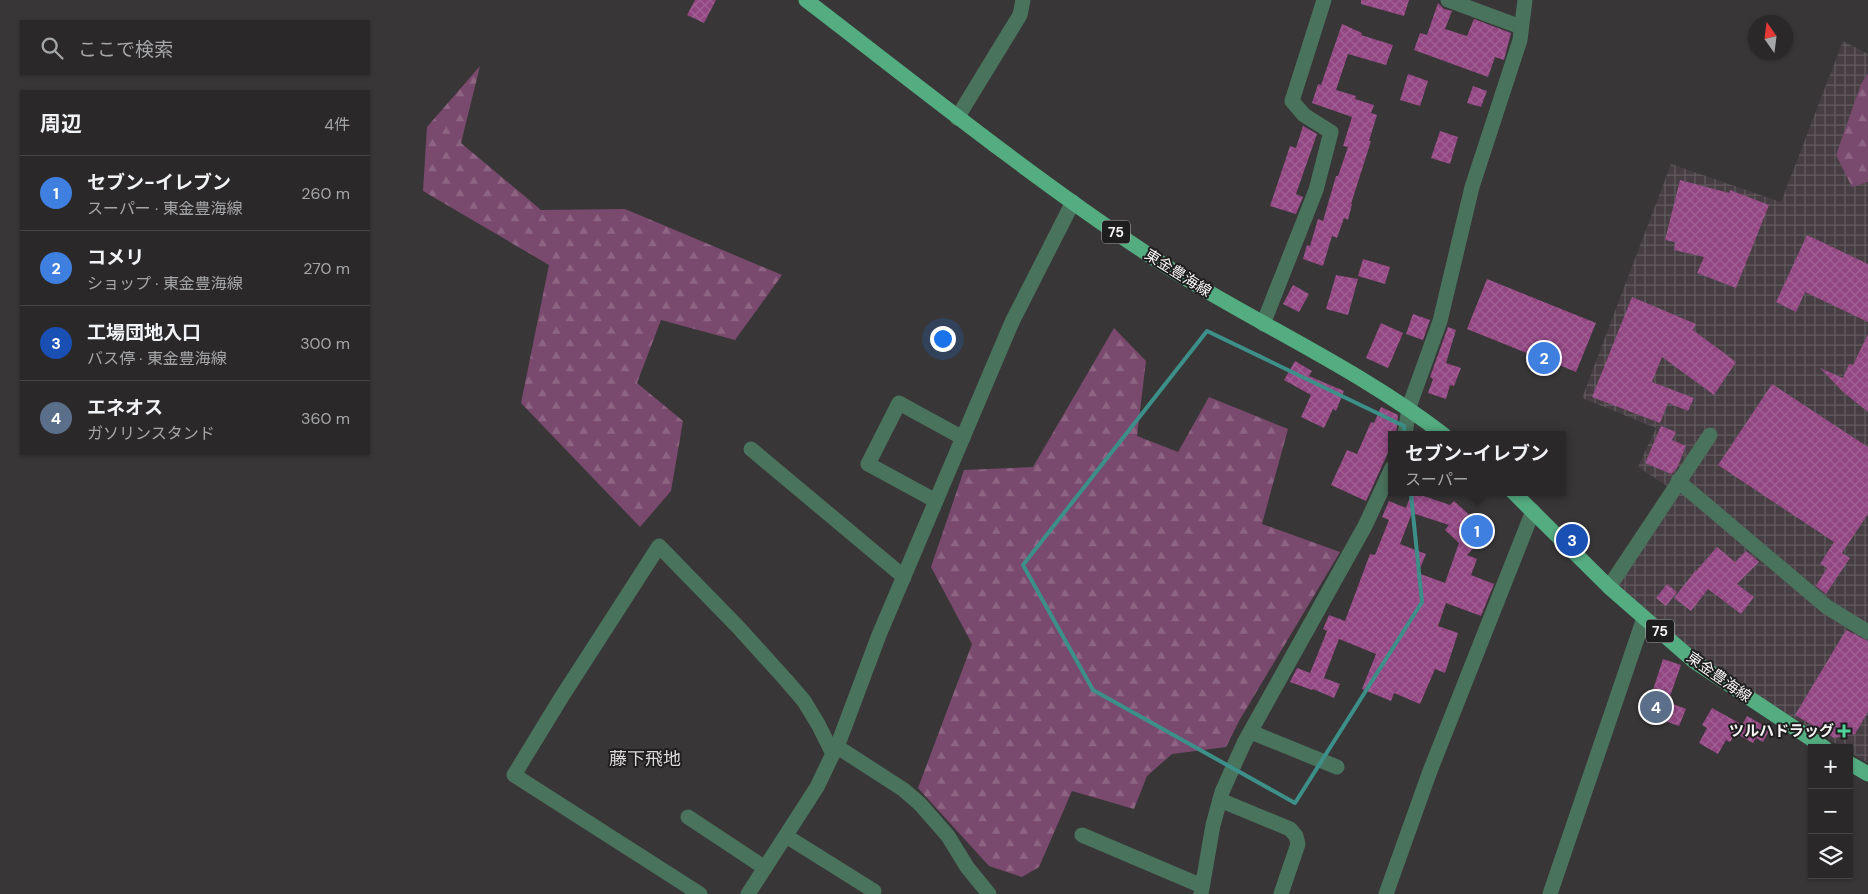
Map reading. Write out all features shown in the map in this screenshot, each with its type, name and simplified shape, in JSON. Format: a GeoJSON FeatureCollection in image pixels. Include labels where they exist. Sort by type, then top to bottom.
{"type":"FeatureCollection","features":[{"type":"Feature","properties":{"kind":"main road","name":"東金豊海線"},"geometry":{"type":"LineString","coordinates":[[806,0],[957,118],[1143,252],[1263,324],[1409,407],[1439,431]]}},
{"type":"Feature","properties":{"kind":"main road","name":"東金豊海線"},"geometry":{"type":"LineString","coordinates":[[1517,496],[1609,587],[1695,662],[1819,744]]}},
{"type":"Feature","properties":{"kind":"main road"},"geometry":{"type":"LineString","coordinates":[[1853,765],[1868,774]]}},
{"type":"Feature","properties":{"kind":"street"},"geometry":{"type":"LineString","coordinates":[[957,118],[1020,15],[1023,0]]}},
{"type":"Feature","properties":{"kind":"street"},"geometry":{"type":"LineString","coordinates":[[1263,324],[1316,190],[1331,132],[1304,115],[1292,101],[1324,0]]}},
{"type":"Feature","properties":{"kind":"street"},"geometry":{"type":"LineString","coordinates":[[1448,0],[1521,27]]}},
{"type":"Feature","properties":{"kind":"street"},"geometry":{"type":"LineString","coordinates":[[1405,431],[1409,407],[1440,321],[1472,187],[1520,40],[1525,0]]}},
{"type":"Feature","properties":{"kind":"street"},"geometry":{"type":"LineString","coordinates":[[748,894],[817,787],[834,750],[879,635],[1012,322],[1073,202]]}},
{"type":"Feature","properties":{"kind":"street"},"geometry":{"type":"LineString","coordinates":[[936,501],[868,464],[899,403],[962,438]]}},
{"type":"Feature","properties":{"kind":"street"},"geometry":{"type":"LineString","coordinates":[[1609,587],[1710,435]]}},
{"type":"Feature","properties":{"kind":"street"},"geometry":{"type":"LineString","coordinates":[[751,449],[904,577]]}},
{"type":"Feature","properties":{"kind":"street"},"geometry":{"type":"LineString","coordinates":[[1082,835],[1202,890],[1213,825],[1220,800],[1251,732],[1365,526],[1388,477]]}},
{"type":"Feature","properties":{"kind":"street"},"geometry":{"type":"LineString","coordinates":[[1678,481],[1827,607],[1868,632]]}},
{"type":"Feature","properties":{"kind":"street"},"geometry":{"type":"LineString","coordinates":[[1386,894],[1430,771],[1533,512]]}},
{"type":"Feature","properties":{"kind":"street"},"geometry":{"type":"LineString","coordinates":[[700,894],[514,775],[658,546],[738,627],[786,680],[804,701],[834,750],[904,790],[920,804],[948,836],[967,867],[989,894]]}},
{"type":"Feature","properties":{"kind":"street"},"geometry":{"type":"LineString","coordinates":[[1550,894],[1644,618]]}},
{"type":"Feature","properties":{"kind":"street"},"geometry":{"type":"LineString","coordinates":[[1251,732],[1337,767]]}},
{"type":"Feature","properties":{"kind":"street"},"geometry":{"type":"LineString","coordinates":[[1220,800],[1290,829],[1296,836],[1298,844],[1281,894]]}},
{"type":"Feature","properties":{"kind":"street"},"geometry":{"type":"LineString","coordinates":[[688,817],[765,868]]}},
{"type":"Feature","properties":{"kind":"street"},"geometry":{"type":"LineString","coordinates":[[786,836],[874,891]]}},
{"type":"Feature","properties":{"kind":"highlighted area"},"geometry":{"type":"Polygon","coordinates":[[[1207,331],[1404,426],[1422,602],[1295,803],[1093,690],[1023,565],[1207,331]]]}},
{"type":"Feature","properties":{"kind":"shaded area"},"geometry":{"type":"Polygon","coordinates":[[[1843,41],[1868,54],[1868,763],[1853,754],[1853,744],[1836,744],[1733,681],[1694,653],[1610,579],[1670,488],[1638,467],[1656,428],[1582,398],[1671,164],[1781,202],[1843,41]]]}},
{"type":"Feature","properties":{"kind":"green space"},"geometry":{"type":"Polygon","coordinates":[[[480,66],[461,143],[541,210],[625,209],[782,275],[735,340],[661,320],[637,383],[683,421],[671,491],[640,527],[521,403],[549,265],[423,191],[427,127],[480,66]]]}},
{"type":"Feature","properties":{"kind":"green space"},"geometry":{"type":"Polygon","coordinates":[[[1868,73],[1868,182],[1852,187],[1836,155],[1861,84],[1868,73]]]}},
{"type":"Feature","properties":{"kind":"green space"},"geometry":{"type":"Polygon","coordinates":[[[1114,328],[1146,361],[1137,436],[1178,452],[1209,397],[1288,429],[1262,524],[1340,552],[1239,721],[1226,747],[1172,754],[1147,776],[1134,809],[1072,791],[1039,867],[1022,877],[989,866],[918,788],[972,644],[931,567],[964,470],[1033,467],[1114,328]]]}},
{"type":"Feature","properties":{"kind":"building"},"geometry":{"type":"Polygon","coordinates":[[[695,0],[716,0],[704,23],[687,15],[695,0]]]}},
{"type":"Feature","properties":{"kind":"building"},"geometry":{"type":"Polygon","coordinates":[[[1361,0],[1409,0],[1404,16],[1361,4],[1361,0]]]}},
{"type":"Feature","properties":{"kind":"building"},"geometry":{"type":"Polygon","coordinates":[[[1438,3],[1444,9],[1452,11],[1445,29],[1467,36],[1474,19],[1511,33],[1504,60],[1495,57],[1488,77],[1414,50],[1420,33],[1427,35],[1438,3]]]}},
{"type":"Feature","properties":{"kind":"building"},"geometry":{"type":"Polygon","coordinates":[[[1342,24],[1362,33],[1361,35],[1393,45],[1386,65],[1348,54],[1336,90],[1356,96],[1355,99],[1374,105],[1371,113],[1377,115],[1348,220],[1344,218],[1337,238],[1332,236],[1323,266],[1303,259],[1307,245],[1310,246],[1318,219],[1323,221],[1336,176],[1338,176],[1348,147],[1343,146],[1352,117],[1312,103],[1318,84],[1321,85],[1342,24]]]}},
{"type":"Feature","properties":{"kind":"building"},"geometry":{"type":"Polygon","coordinates":[[[1408,74],[1428,81],[1420,106],[1400,100],[1408,74]]]}},
{"type":"Feature","properties":{"kind":"building"},"geometry":{"type":"Polygon","coordinates":[[[1473,86],[1487,91],[1481,107],[1467,103],[1473,86]]]}},
{"type":"Feature","properties":{"kind":"building"},"geometry":{"type":"Polygon","coordinates":[[[1303,126],[1317,134],[1296,194],[1303,197],[1296,214],[1270,206],[1290,146],[1296,148],[1303,126]]]}},
{"type":"Feature","properties":{"kind":"building"},"geometry":{"type":"Polygon","coordinates":[[[1440,131],[1458,137],[1450,164],[1431,158],[1440,131]]]}},
{"type":"Feature","properties":{"kind":"building"},"geometry":{"type":"Polygon","coordinates":[[[1680,180],[1729,193],[1730,190],[1769,205],[1736,288],[1697,273],[1704,257],[1674,250],[1675,242],[1665,240],[1680,180]]]}},
{"type":"Feature","properties":{"kind":"building"},"geometry":{"type":"Polygon","coordinates":[[[1807,235],[1868,264],[1868,322],[1805,292],[1796,312],[1776,302],[1807,235]]]}},
{"type":"Feature","properties":{"kind":"building"},"geometry":{"type":"Polygon","coordinates":[[[1363,259],[1390,267],[1385,284],[1358,276],[1363,259]]]}},
{"type":"Feature","properties":{"kind":"building"},"geometry":{"type":"Polygon","coordinates":[[[1336,275],[1358,279],[1348,315],[1326,309],[1336,275]]]}},
{"type":"Feature","properties":{"kind":"building"},"geometry":{"type":"Polygon","coordinates":[[[1487,279],[1596,323],[1576,372],[1559,365],[1553,368],[1531,359],[1529,354],[1467,329],[1487,279]]]}},
{"type":"Feature","properties":{"kind":"building"},"geometry":{"type":"Polygon","coordinates":[[[1293,285],[1309,294],[1299,312],[1283,304],[1293,285]]]}},
{"type":"Feature","properties":{"kind":"building"},"geometry":{"type":"Polygon","coordinates":[[[1632,297],[1696,324],[1693,330],[1736,362],[1714,395],[1662,357],[1652,382],[1694,398],[1688,411],[1668,403],[1660,423],[1592,397],[1632,297]]]}},
{"type":"Feature","properties":{"kind":"building"},"geometry":{"type":"Polygon","coordinates":[[[1413,314],[1430,320],[1423,340],[1406,334],[1413,314]]]}},
{"type":"Feature","properties":{"kind":"building"},"geometry":{"type":"Polygon","coordinates":[[[1381,323],[1403,333],[1388,368],[1366,358],[1381,323]]]}},
{"type":"Feature","properties":{"kind":"building"},"geometry":{"type":"Polygon","coordinates":[[[1448,327],[1456,330],[1446,363],[1461,368],[1454,386],[1450,385],[1446,399],[1428,393],[1433,379],[1430,377],[1448,327]]]}},
{"type":"Feature","properties":{"kind":"building"},"geometry":{"type":"Polygon","coordinates":[[[1868,334],[1868,412],[1843,392],[1820,368],[1843,378],[1849,364],[1853,365],[1868,334]]]}},
{"type":"Feature","properties":{"kind":"building"},"geometry":{"type":"Polygon","coordinates":[[[1295,361],[1312,371],[1309,376],[1344,391],[1336,411],[1333,409],[1324,428],[1301,417],[1311,395],[1284,380],[1295,361]]]}},
{"type":"Feature","properties":{"kind":"building"},"geometry":{"type":"Polygon","coordinates":[[[1772,384],[1868,447],[1868,514],[1842,553],[1850,558],[1826,594],[1816,586],[1827,568],[1820,564],[1834,542],[1718,465],[1772,384]]]}},
{"type":"Feature","properties":{"kind":"building"},"geometry":{"type":"Polygon","coordinates":[[[1381,407],[1398,415],[1396,431],[1388,431],[1388,453],[1366,501],[1331,485],[1347,450],[1357,454],[1371,422],[1374,423],[1381,407]]]}},
{"type":"Feature","properties":{"kind":"building"},"geometry":{"type":"Polygon","coordinates":[[[1661,426],[1676,432],[1672,440],[1686,446],[1677,468],[1671,474],[1645,463],[1661,426]]]}},
{"type":"Feature","properties":{"kind":"building"},"geometry":{"type":"Polygon","coordinates":[[[1410,496],[1424,496],[1450,505],[1454,501],[1487,534],[1467,555],[1477,559],[1471,575],[1494,584],[1481,616],[1446,603],[1438,626],[1458,633],[1445,673],[1435,669],[1420,704],[1394,693],[1391,701],[1362,689],[1376,654],[1339,639],[1324,678],[1340,684],[1334,698],[1290,682],[1297,668],[1310,673],[1327,631],[1323,629],[1329,615],[1345,621],[1370,554],[1375,555],[1389,520],[1382,517],[1389,501],[1406,508],[1410,496]],[[1412,513],[1400,544],[1426,554],[1418,573],[1445,583],[1459,543],[1445,530],[1449,525],[1412,513]]]}},
{"type":"Feature","properties":{"kind":"building"},"geometry":{"type":"Polygon","coordinates":[[[1717,547],[1735,562],[1746,551],[1759,562],[1737,584],[1754,597],[1741,614],[1708,589],[1691,611],[1674,598],[1717,547]]]}},
{"type":"Feature","properties":{"kind":"building"},"geometry":{"type":"Polygon","coordinates":[[[1667,584],[1677,592],[1666,606],[1656,598],[1667,584]]]}},
{"type":"Feature","properties":{"kind":"building"},"geometry":{"type":"Polygon","coordinates":[[[1846,630],[1868,641],[1868,712],[1855,734],[1834,738],[1795,715],[1846,630]]]}},
{"type":"Feature","properties":{"kind":"building"},"geometry":{"type":"Polygon","coordinates":[[[1663,659],[1681,665],[1668,702],[1686,709],[1679,726],[1639,712],[1645,694],[1651,696],[1663,659]]]}},
{"type":"Feature","properties":{"kind":"building"},"geometry":{"type":"Polygon","coordinates":[[[1712,708],[1741,724],[1730,742],[1726,740],[1718,754],[1699,743],[1707,728],[1702,725],[1712,708]]]}},
{"type":"Feature","properties":{"kind":"building"},"geometry":{"type":"Polygon","coordinates":[[[1747,716],[1770,729],[1763,742],[1756,738],[1753,743],[1737,734],[1747,716]]]}},
{"type":"Feature","properties":{"kind":"place","name":"コメリ"},"geometry":{"type":"Point","coordinates":[1544,358]}},
{"type":"Feature","properties":{"kind":"place","name":"セブン-イレブン"},"geometry":{"type":"Point","coordinates":[1477,531]}},
{"type":"Feature","properties":{"kind":"place","name":"工場団地入口"},"geometry":{"type":"Point","coordinates":[1572,540]}},
{"type":"Feature","properties":{"kind":"place","name":"エネオス"},"geometry":{"type":"Point","coordinates":[1656,707]}},
{"type":"Feature","properties":{"kind":"place","name":"ツルハドラッグ"},"geometry":{"type":"Point","coordinates":[1844,731]}},
{"type":"Feature","properties":{"kind":"district","name":"藤下飛地"},"geometry":{"type":"Point","coordinates":[645,759]}}]}
